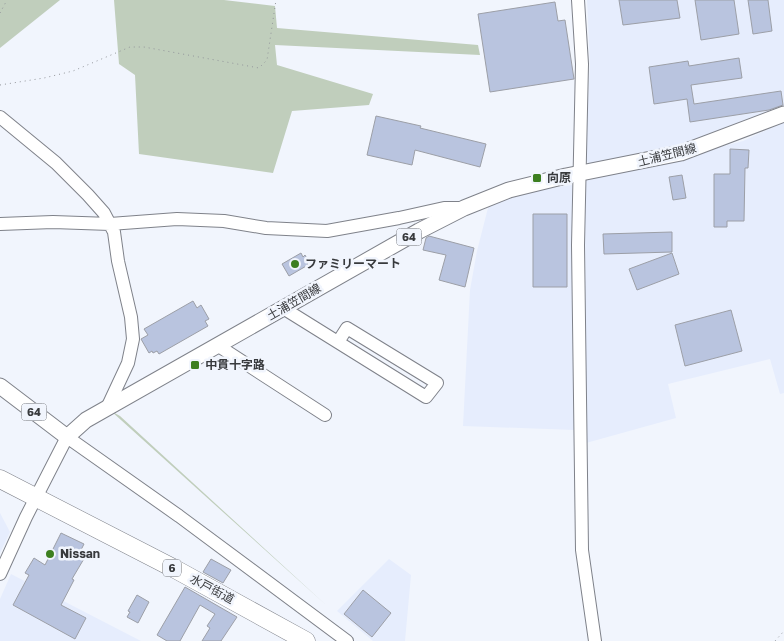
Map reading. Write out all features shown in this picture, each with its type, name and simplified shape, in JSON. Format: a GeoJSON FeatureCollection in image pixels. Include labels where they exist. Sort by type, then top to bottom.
{"type":"FeatureCollection","features":[{"type":"Feature","properties":{"kind":"highway","name":"水戸街道"},"geometry":{"type":"LineString","coordinates":[[0,479],[175,569],[306,641]]}},
{"type":"Feature","properties":{"kind":"highway","name":"水戸街道"},"geometry":{"type":"LineString","coordinates":[[0,492],[10,496],[36,498]]}},
{"type":"Feature","properties":{"kind":"main road","name":"土浦笠間線"},"geometry":{"type":"LineString","coordinates":[[67,437],[86,420],[464,208],[509,190],[579,173],[681,153],[784,114]]}},
{"type":"Feature","properties":{"kind":"main road","name":"64"},"geometry":{"type":"LineString","coordinates":[[0,386],[67,437]]}},
{"type":"Feature","properties":{"kind":"street"},"geometry":{"type":"LineString","coordinates":[[578,0],[582,64],[578,245],[582,550],[595,641]]}},
{"type":"Feature","properties":{"kind":"street"},"geometry":{"type":"LineString","coordinates":[[0,117],[56,163],[104,213],[114,232],[118,261],[131,317],[133,339],[128,363],[108,408]]}},
{"type":"Feature","properties":{"kind":"street"},"geometry":{"type":"LineString","coordinates":[[0,224],[53,222],[110,224],[162,219],[197,219],[224,221],[266,228],[326,231],[444,208],[464,208]]}},
{"type":"Feature","properties":{"kind":"street"},"geometry":{"type":"LineString","coordinates":[[283,308],[426,397],[437,383],[347,328],[338,342]]}},
{"type":"Feature","properties":{"kind":"street"},"geometry":{"type":"LineString","coordinates":[[217,346],[326,415]]}},
{"type":"Feature","properties":{"kind":"street"},"geometry":{"type":"LineString","coordinates":[[0,574],[67,437],[179,516],[347,641]]}},
{"type":"Feature","properties":{"kind":"path"},"geometry":{"type":"LineString","coordinates":[[0,13],[7,0]]}},
{"type":"Feature","properties":{"kind":"path"},"geometry":{"type":"LineString","coordinates":[[0,85],[73,71],[130,47],[144,47],[258,68],[267,60],[276,0]]}},
{"type":"Feature","properties":{"kind":"path"},"geometry":{"type":"LineString","coordinates":[[775,641],[784,631]]}},
{"type":"Feature","properties":{"kind":"shaded area"},"geometry":{"type":"Polygon","coordinates":[[[587,0],[784,0],[784,110],[711,140],[589,164],[585,158],[590,65],[587,0]]]}},
{"type":"Feature","properties":{"kind":"shaded area"},"geometry":{"type":"Polygon","coordinates":[[[784,122],[784,393],[780,394],[770,359],[668,384],[676,418],[586,443],[585,181],[743,141],[784,122]]]}},
{"type":"Feature","properties":{"kind":"shaded area"},"geometry":{"type":"Polygon","coordinates":[[[572,185],[574,430],[463,426],[470,290],[477,251],[489,204],[537,190],[572,185]]]}},
{"type":"Feature","properties":{"kind":"shaded area"},"geometry":{"type":"Polygon","coordinates":[[[0,513],[10,532],[0,553],[0,513]]]}},
{"type":"Feature","properties":{"kind":"shaded area"},"geometry":{"type":"Polygon","coordinates":[[[389,559],[411,575],[405,641],[373,641],[337,611],[389,559]]]}},
{"type":"Feature","properties":{"kind":"shaded area"},"geometry":{"type":"Polygon","coordinates":[[[11,574],[141,641],[0,641],[0,599],[11,574]]]}},
{"type":"Feature","properties":{"kind":"green space"},"geometry":{"type":"Polygon","coordinates":[[[0,0],[60,0],[0,48],[0,0]]]}},
{"type":"Feature","properties":{"kind":"green space"},"geometry":{"type":"Polygon","coordinates":[[[114,0],[224,0],[275,6],[277,28],[478,45],[480,55],[275,45],[277,65],[373,94],[369,105],[292,111],[273,173],[139,154],[135,75],[119,64],[114,0]]]}},
{"type":"Feature","properties":{"kind":"green space"},"geometry":{"type":"Polygon","coordinates":[[[111,411],[120,416],[326,605],[111,411]]]}},
{"type":"Feature","properties":{"kind":"building"},"geometry":{"type":"Polygon","coordinates":[[[619,0],[677,0],[680,18],[623,25],[619,0]]]}},
{"type":"Feature","properties":{"kind":"building"},"geometry":{"type":"Polygon","coordinates":[[[695,0],[734,0],[739,34],[701,40],[695,0]]]}},
{"type":"Feature","properties":{"kind":"building"},"geometry":{"type":"Polygon","coordinates":[[[748,0],[768,0],[772,31],[753,34],[748,0]]]}},
{"type":"Feature","properties":{"kind":"building"},"geometry":{"type":"Polygon","coordinates":[[[555,2],[558,21],[565,20],[574,79],[490,92],[478,14],[555,2]]]}},
{"type":"Feature","properties":{"kind":"building"},"geometry":{"type":"Polygon","coordinates":[[[739,58],[742,78],[691,85],[694,104],[781,91],[783,105],[769,110],[690,122],[687,99],[654,104],[649,67],[688,61],[689,66],[739,58]]]}},
{"type":"Feature","properties":{"kind":"building"},"geometry":{"type":"Polygon","coordinates":[[[376,116],[486,144],[480,167],[415,150],[412,165],[367,155],[376,116]]]}},
{"type":"Feature","properties":{"kind":"building"},"geometry":{"type":"Polygon","coordinates":[[[730,149],[749,150],[748,168],[745,168],[744,221],[727,221],[727,227],[714,227],[714,174],[730,174],[730,149]]]}},
{"type":"Feature","properties":{"kind":"building"},"geometry":{"type":"Polygon","coordinates":[[[682,175],[686,198],[673,200],[669,177],[682,175]]]}},
{"type":"Feature","properties":{"kind":"building"},"geometry":{"type":"Polygon","coordinates":[[[533,214],[567,214],[567,287],[533,287],[533,214]]]}},
{"type":"Feature","properties":{"kind":"building"},"geometry":{"type":"Polygon","coordinates":[[[672,232],[672,252],[604,254],[603,234],[672,232]]]}},
{"type":"Feature","properties":{"kind":"building"},"geometry":{"type":"Polygon","coordinates":[[[429,236],[474,248],[465,287],[439,280],[446,255],[423,250],[426,238],[429,236]]]}},
{"type":"Feature","properties":{"kind":"building","name":"ファミリーマート"},"geometry":{"type":"Polygon","coordinates":[[[301,253],[303,257],[305,255],[309,262],[307,263],[308,265],[289,276],[282,264],[301,253]]]}},
{"type":"Feature","properties":{"kind":"building"},"geometry":{"type":"Polygon","coordinates":[[[672,253],[679,274],[637,290],[629,269],[672,253]]]}},
{"type":"Feature","properties":{"kind":"building"},"geometry":{"type":"Polygon","coordinates":[[[193,301],[197,308],[201,305],[209,319],[205,321],[208,326],[159,354],[157,351],[149,353],[141,339],[148,335],[144,329],[193,301]]]}},
{"type":"Feature","properties":{"kind":"building"},"geometry":{"type":"Polygon","coordinates":[[[731,310],[742,351],[685,366],[675,325],[731,310]]]}},
{"type":"Feature","properties":{"kind":"building"},"geometry":{"type":"Polygon","coordinates":[[[61,533],[84,544],[79,554],[85,557],[72,579],[74,580],[61,605],[86,618],[75,639],[13,605],[29,575],[25,573],[34,558],[45,565],[61,533]]]}},
{"type":"Feature","properties":{"kind":"building"},"geometry":{"type":"Polygon","coordinates":[[[211,559],[231,570],[223,583],[203,572],[211,559]]]}},
{"type":"Feature","properties":{"kind":"building"},"geometry":{"type":"Polygon","coordinates":[[[185,587],[237,617],[221,641],[202,641],[210,628],[207,626],[215,614],[200,605],[180,641],[167,641],[157,635],[185,587]]]}},
{"type":"Feature","properties":{"kind":"building"},"geometry":{"type":"Polygon","coordinates":[[[363,590],[391,613],[372,637],[344,614],[363,590]]]}},
{"type":"Feature","properties":{"kind":"building"},"geometry":{"type":"Polygon","coordinates":[[[137,595],[149,602],[138,623],[127,617],[130,612],[128,611],[137,595]]]}},
{"type":"Feature","properties":{"kind":"place","name":"向原"},"geometry":{"type":"Point","coordinates":[537,178]}},
{"type":"Feature","properties":{"kind":"place","name":"ファミリーマート"},"geometry":{"type":"Point","coordinates":[295,264]}},
{"type":"Feature","properties":{"kind":"place","name":"中貫十字路"},"geometry":{"type":"Point","coordinates":[195,365]}},
{"type":"Feature","properties":{"kind":"place","name":"Nissan"},"geometry":{"type":"Point","coordinates":[50,554]}}]}
